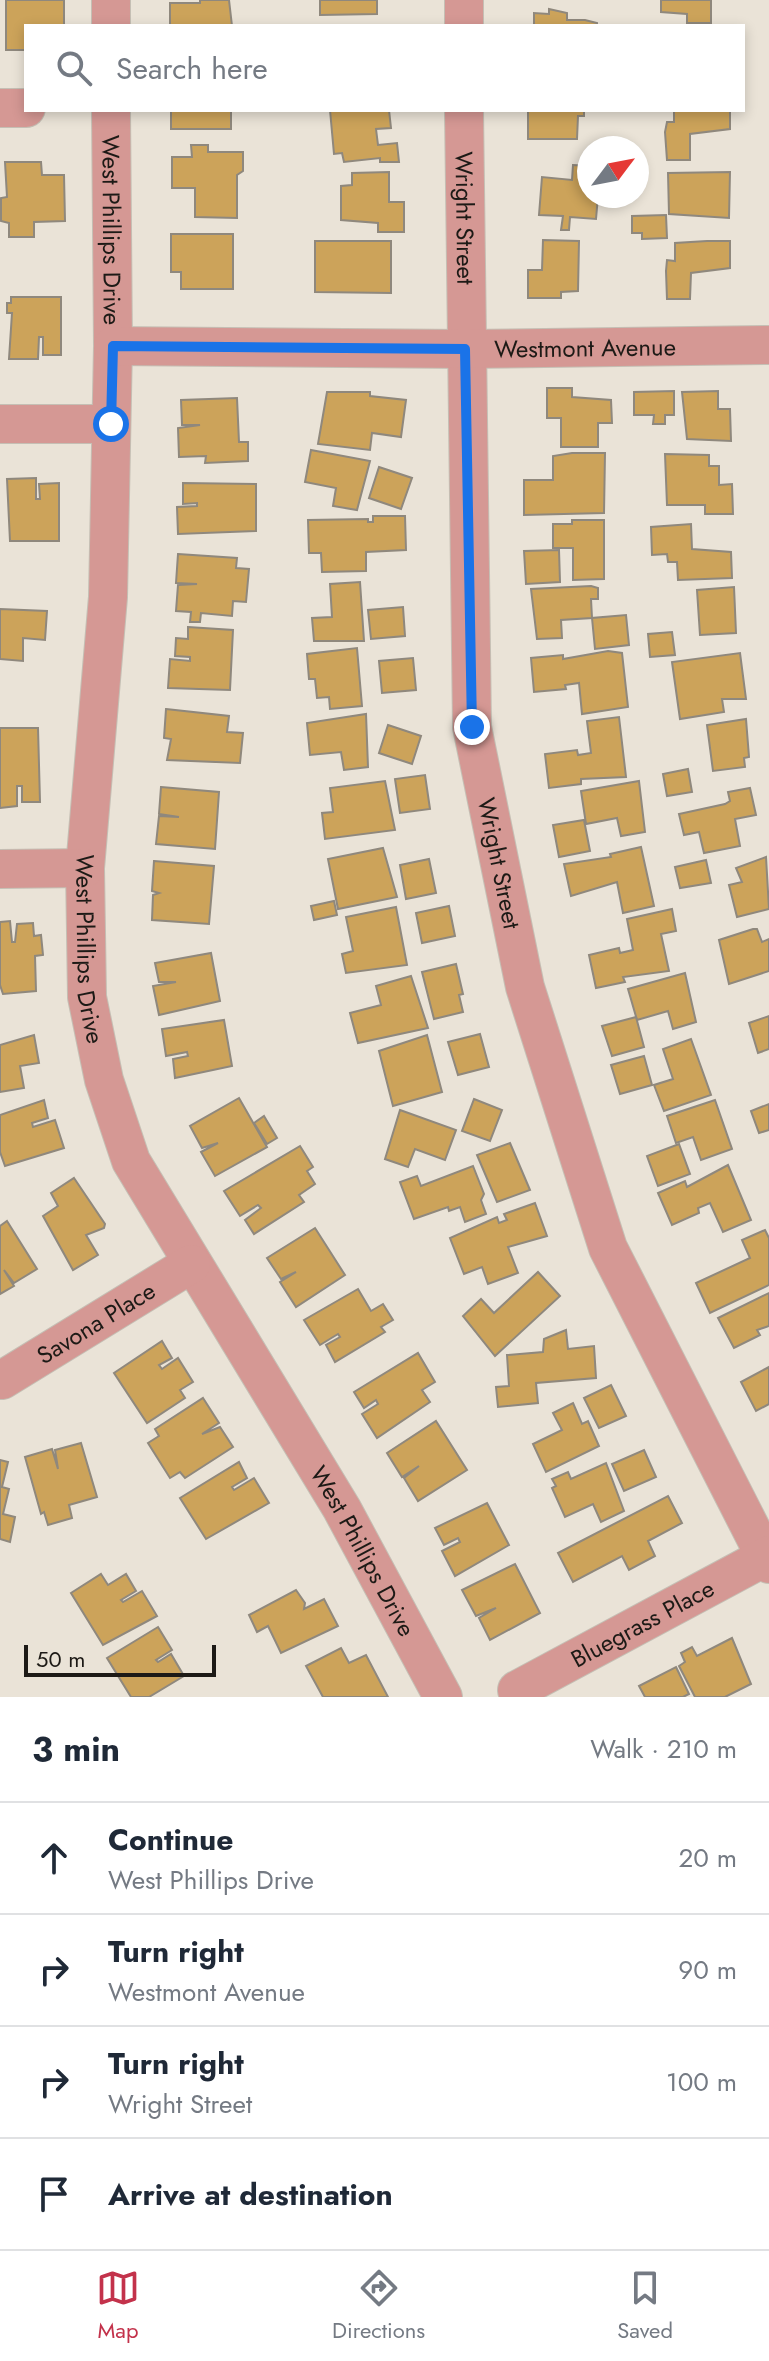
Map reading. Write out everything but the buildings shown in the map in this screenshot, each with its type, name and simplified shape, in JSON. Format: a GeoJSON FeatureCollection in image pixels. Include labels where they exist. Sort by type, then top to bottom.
{"type":"FeatureCollection","features":[{"type":"Feature","properties":{"kind":"street"},"geometry":{"type":"LineString","coordinates":[[111,0],[111,24]]}},
{"type":"Feature","properties":{"kind":"street"},"geometry":{"type":"LineString","coordinates":[[464,0],[464,24]]}},
{"type":"Feature","properties":{"kind":"street"},"geometry":{"type":"LineString","coordinates":[[0,108],[24,108]]}},
{"type":"Feature","properties":{"kind":"street","name":"West Phillips Drive"},"geometry":{"type":"LineString","coordinates":[[111,112],[113,346],[108,597],[85,868],[87,997],[104,1080],[131,1161],[342,1509],[443,1697]]}},
{"type":"Feature","properties":{"kind":"street","name":"Wright Street"},"geometry":{"type":"LineString","coordinates":[[464,112],[472,727],[525,987],[608,1248],[768,1559]]}},
{"type":"Feature","properties":{"kind":"street","name":"Westmont Avenue"},"geometry":{"type":"LineString","coordinates":[[113,346],[465,349],[769,345]]}},
{"type":"Feature","properties":{"kind":"street"},"geometry":{"type":"LineString","coordinates":[[0,424],[111,424]]}},
{"type":"Feature","properties":{"kind":"street"},"geometry":{"type":"LineString","coordinates":[[0,869],[85,868]]}},
{"type":"Feature","properties":{"kind":"street","name":"Savona Place"},"geometry":{"type":"LineString","coordinates":[[2,1380],[191,1264]]}},
{"type":"Feature","properties":{"kind":"street","name":"Bluegrass Place"},"geometry":{"type":"LineString","coordinates":[[517,1690],[768,1559]]}},
{"type":"Feature","properties":{"kind":"route"},"geometry":{"type":"LineString","coordinates":[[111,424],[113,346],[465,349],[472,727]]}}]}
